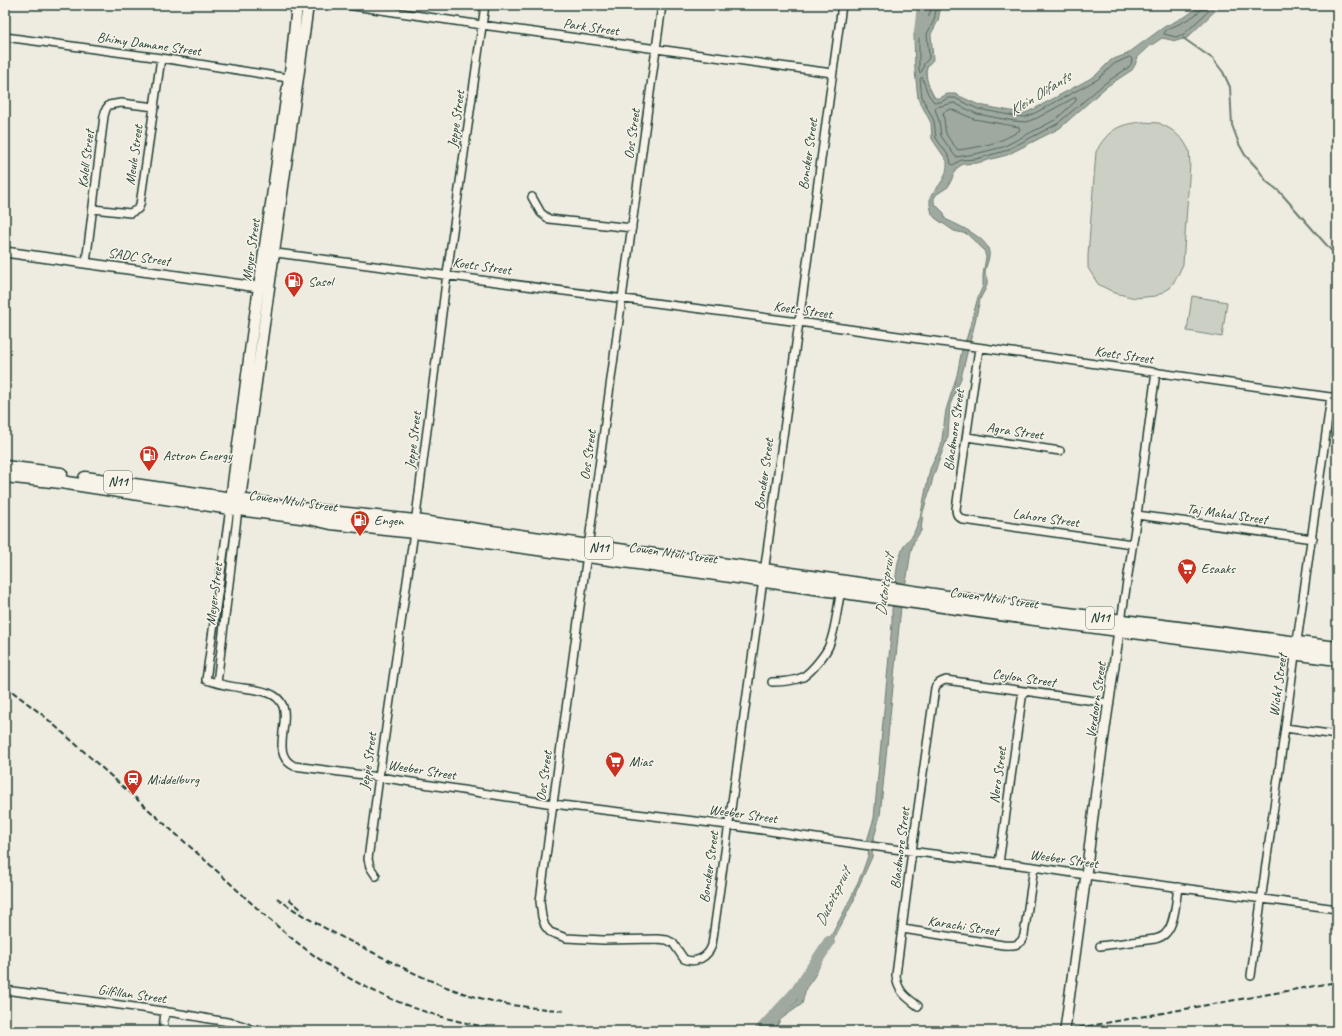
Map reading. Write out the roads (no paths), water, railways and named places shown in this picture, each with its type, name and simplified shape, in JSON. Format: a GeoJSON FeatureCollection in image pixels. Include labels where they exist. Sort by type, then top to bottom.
{"type":"FeatureCollection","features":[{"type":"Feature","properties":{"kind":"highway","name":"Cowen Ntuli Street"},"geometry":{"type":"LineString","coordinates":[[5,467],[235,503]]}},
{"type":"Feature","properties":{"kind":"highway","name":"Cowen Ntuli Street"},"geometry":{"type":"LineString","coordinates":[[5,476],[235,503],[309,510],[414,527],[888,593],[1028,609],[1120,626],[1296,648],[1337,648]]}},
{"type":"Feature","properties":{"kind":"highway","name":"Cowen Ntuli Street"},"geometry":{"type":"LineString","coordinates":[[764,575],[840,591],[888,593]]}},
{"type":"Feature","properties":{"kind":"highway","name":"Cowen Ntuli Street"},"geometry":{"type":"LineString","coordinates":[[1296,648],[1337,659]]}},
{"type":"Feature","properties":{"kind":"main road","name":"Meyer Street"},"geometry":{"type":"LineString","coordinates":[[235,503],[252,336],[264,288],[270,252],[297,5]]}},
{"type":"Feature","properties":{"kind":"main road"},"geometry":{"type":"LineString","coordinates":[[270,252],[308,5]]}},
{"type":"Feature","properties":{"kind":"street","name":"Park Street"},"geometry":{"type":"LineString","coordinates":[[347,5],[832,73]]}},
{"type":"Feature","properties":{"kind":"street","name":"Jeppe Street"},"geometry":{"type":"LineString","coordinates":[[376,876],[370,867],[368,859],[485,5]]}},
{"type":"Feature","properties":{"kind":"street","name":"Oos Street"},"geometry":{"type":"LineString","coordinates":[[662,5],[540,908],[544,926],[550,932],[559,936],[574,939],[667,940],[673,943],[682,957],[689,960],[701,959],[708,953],[711,947]]}},
{"type":"Feature","properties":{"kind":"street","name":"Boncker Street"},"geometry":{"type":"LineString","coordinates":[[711,947],[764,575],[842,5]]}},
{"type":"Feature","properties":{"kind":"street","name":"Bhimy Damane Street"},"geometry":{"type":"LineString","coordinates":[[5,37],[161,58],[288,78]]}},
{"type":"Feature","properties":{"kind":"street","name":"Meule Street"},"geometry":{"type":"LineString","coordinates":[[93,209],[130,213],[138,209],[140,205],[161,58]]}},
{"type":"Feature","properties":{"kind":"street","name":"Kalell Street"},"geometry":{"type":"LineString","coordinates":[[86,263],[106,109],[109,105],[121,103],[155,107]]}},
{"type":"Feature","properties":{"kind":"street"},"geometry":{"type":"LineString","coordinates":[[532,197],[541,213],[549,219],[632,228]]}},
{"type":"Feature","properties":{"kind":"street","name":"SADC Street"},"geometry":{"type":"LineString","coordinates":[[5,252],[264,288]]}},
{"type":"Feature","properties":{"kind":"street","name":"Koets Street"},"geometry":{"type":"LineString","coordinates":[[270,252],[447,274],[799,322],[1334,398]]}},
{"type":"Feature","properties":{"kind":"street","name":"Blackmore Street"},"geometry":{"type":"LineString","coordinates":[[957,515],[956,509],[967,437],[975,347]]}},
{"type":"Feature","properties":{"kind":"street","name":"Verdoorn Street"},"geometry":{"type":"LineString","coordinates":[[1065,1026],[1096,791],[1137,514],[1156,372]]}},
{"type":"Feature","properties":{"kind":"street","name":"Wicht Street"},"geometry":{"type":"LineString","coordinates":[[1251,976],[1296,648],[1334,398]]}},
{"type":"Feature","properties":{"kind":"street","name":"Agra Street"},"geometry":{"type":"LineString","coordinates":[[967,437],[1060,451]]}},
{"type":"Feature","properties":{"kind":"street","name":"Meyer Street"},"geometry":{"type":"LineString","coordinates":[[206,680],[235,503]]}},
{"type":"Feature","properties":{"kind":"street","name":"Meyer Street"},"geometry":{"type":"LineString","coordinates":[[217,684],[235,503]]}},
{"type":"Feature","properties":{"kind":"street","name":"Taj Mahal Street"},"geometry":{"type":"LineString","coordinates":[[1137,514],[1313,539]]}},
{"type":"Feature","properties":{"kind":"street","name":"Lahore Street"},"geometry":{"type":"LineString","coordinates":[[957,515],[959,518],[964,520],[1132,544]]}},
{"type":"Feature","properties":{"kind":"street"},"geometry":{"type":"LineString","coordinates":[[772,682],[802,677],[815,666],[826,652],[830,645],[840,591]]}},
{"type":"Feature","properties":{"kind":"street","name":"Weeber Street"},"geometry":{"type":"LineString","coordinates":[[206,680],[217,684],[268,693],[279,700],[283,705],[285,713],[282,747],[285,759],[289,763],[302,767],[379,777],[553,804],[728,825],[1337,909]]}},
{"type":"Feature","properties":{"kind":"street","name":"Ceylon Street"},"geometry":{"type":"LineString","coordinates":[[937,684],[946,680],[1109,703]]}},
{"type":"Feature","properties":{"kind":"street","name":"Blackmore Street"},"geometry":{"type":"LineString","coordinates":[[918,1006],[905,997],[896,981],[912,851],[935,688],[937,684]]}},
{"type":"Feature","properties":{"kind":"street","name":"Nero Street"},"geometry":{"type":"LineString","coordinates":[[999,863],[1023,691]]}},
{"type":"Feature","properties":{"kind":"street"},"geometry":{"type":"LineString","coordinates":[[1285,728],[1337,735]]}},
{"type":"Feature","properties":{"kind":"street","name":"Karachi Street"},"geometry":{"type":"LineString","coordinates":[[903,929],[1016,946],[1022,942],[1024,935],[1034,867]]}},
{"type":"Feature","properties":{"kind":"street"},"geometry":{"type":"LineString","coordinates":[[1100,946],[1155,939],[1166,934],[1171,923],[1178,887]]}},
{"type":"Feature","properties":{"kind":"street","name":"Gilfillan Street"},"geometry":{"type":"LineString","coordinates":[[5,990],[165,1011],[232,1023],[249,1028],[253,1031]]}},
{"type":"Feature","properties":{"kind":"street"},"geometry":{"type":"LineString","coordinates":[[163,1031],[165,1011]]}},
{"type":"Feature","properties":{"kind":"water"},"geometry":{"type":"Polygon","coordinates":[[[929,5],[941,5],[938,21],[931,34],[933,60],[927,66],[926,71],[928,83],[935,98],[940,98],[947,94],[955,94],[979,105],[1025,113],[1095,76],[1111,60],[1127,54],[1164,27],[1186,16],[1202,5],[1221,5],[1187,38],[1176,41],[1162,38],[1150,46],[1138,57],[1132,70],[1106,87],[1060,128],[1007,155],[977,163],[963,164],[957,168],[948,187],[937,194],[934,198],[934,203],[944,213],[945,219],[962,227],[981,239],[988,248],[989,252],[985,274],[987,285],[980,300],[969,345],[964,344],[978,297],[983,286],[986,257],[984,250],[967,234],[954,231],[935,218],[932,214],[930,197],[940,185],[946,172],[947,161],[932,139],[931,123],[918,98],[915,71],[914,34],[919,19],[925,14],[929,5]]]}},
{"type":"Feature","properties":{"kind":"water"},"geometry":{"type":"Polygon","coordinates":[[[962,349],[968,349],[961,378],[950,405],[948,436],[933,477],[923,512],[921,531],[914,541],[911,551],[902,597],[880,816],[873,841],[872,857],[856,892],[854,900],[814,977],[806,988],[802,1004],[781,1019],[775,1029],[768,1029],[783,1012],[796,1002],[849,902],[868,856],[869,850],[867,841],[874,818],[892,624],[892,609],[896,596],[898,562],[904,545],[913,535],[920,518],[930,469],[941,446],[946,410],[957,375],[962,349]]]}},
{"type":"Feature","properties":{"kind":"waterway","name":"Klein Olifants"},"geometry":{"type":"LineString","coordinates":[[920,32],[923,5]]}},
{"type":"Feature","properties":{"kind":"waterway"},"geometry":{"type":"LineString","coordinates":[[1183,38],[1213,59],[1223,72],[1230,87],[1232,125],[1245,155],[1258,169],[1267,182],[1279,191],[1337,257]]}},
{"type":"Feature","properties":{"kind":"waterway","name":"Dutoitspruit"},"geometry":{"type":"LineString","coordinates":[[760,1031],[796,992],[829,942]]}},
{"type":"Feature","properties":{"kind":"railway"},"geometry":{"type":"LineString","coordinates":[[5,686],[44,716],[273,922],[315,956],[337,971],[385,996],[435,1015],[461,1022],[514,1031]]}},
{"type":"Feature","properties":{"kind":"railway"},"geometry":{"type":"LineString","coordinates":[[277,898],[335,934],[446,987],[476,997],[501,1003],[565,1011]]}},
{"type":"Feature","properties":{"kind":"railway"},"geometry":{"type":"LineString","coordinates":[[289,899],[303,911]]}},
{"type":"Feature","properties":{"kind":"railway"},"geometry":{"type":"LineString","coordinates":[[1061,1031],[1337,982]]}},
{"type":"Feature","properties":{"kind":"place","name":"Sasol"},"geometry":{"type":"Point","coordinates":[294,298]}},
{"type":"Feature","properties":{"kind":"place","name":"Astron Energy"},"geometry":{"type":"Point","coordinates":[149,472]}},
{"type":"Feature","properties":{"kind":"place","name":"Engen"},"geometry":{"type":"Point","coordinates":[360,537]}},
{"type":"Feature","properties":{"kind":"place","name":"Esaaks"},"geometry":{"type":"Point","coordinates":[1187,585]}},
{"type":"Feature","properties":{"kind":"place","name":"Mias"},"geometry":{"type":"Point","coordinates":[615,778]}},
{"type":"Feature","properties":{"kind":"place","name":"Middelburg"},"geometry":{"type":"Point","coordinates":[133,796]}}]}
